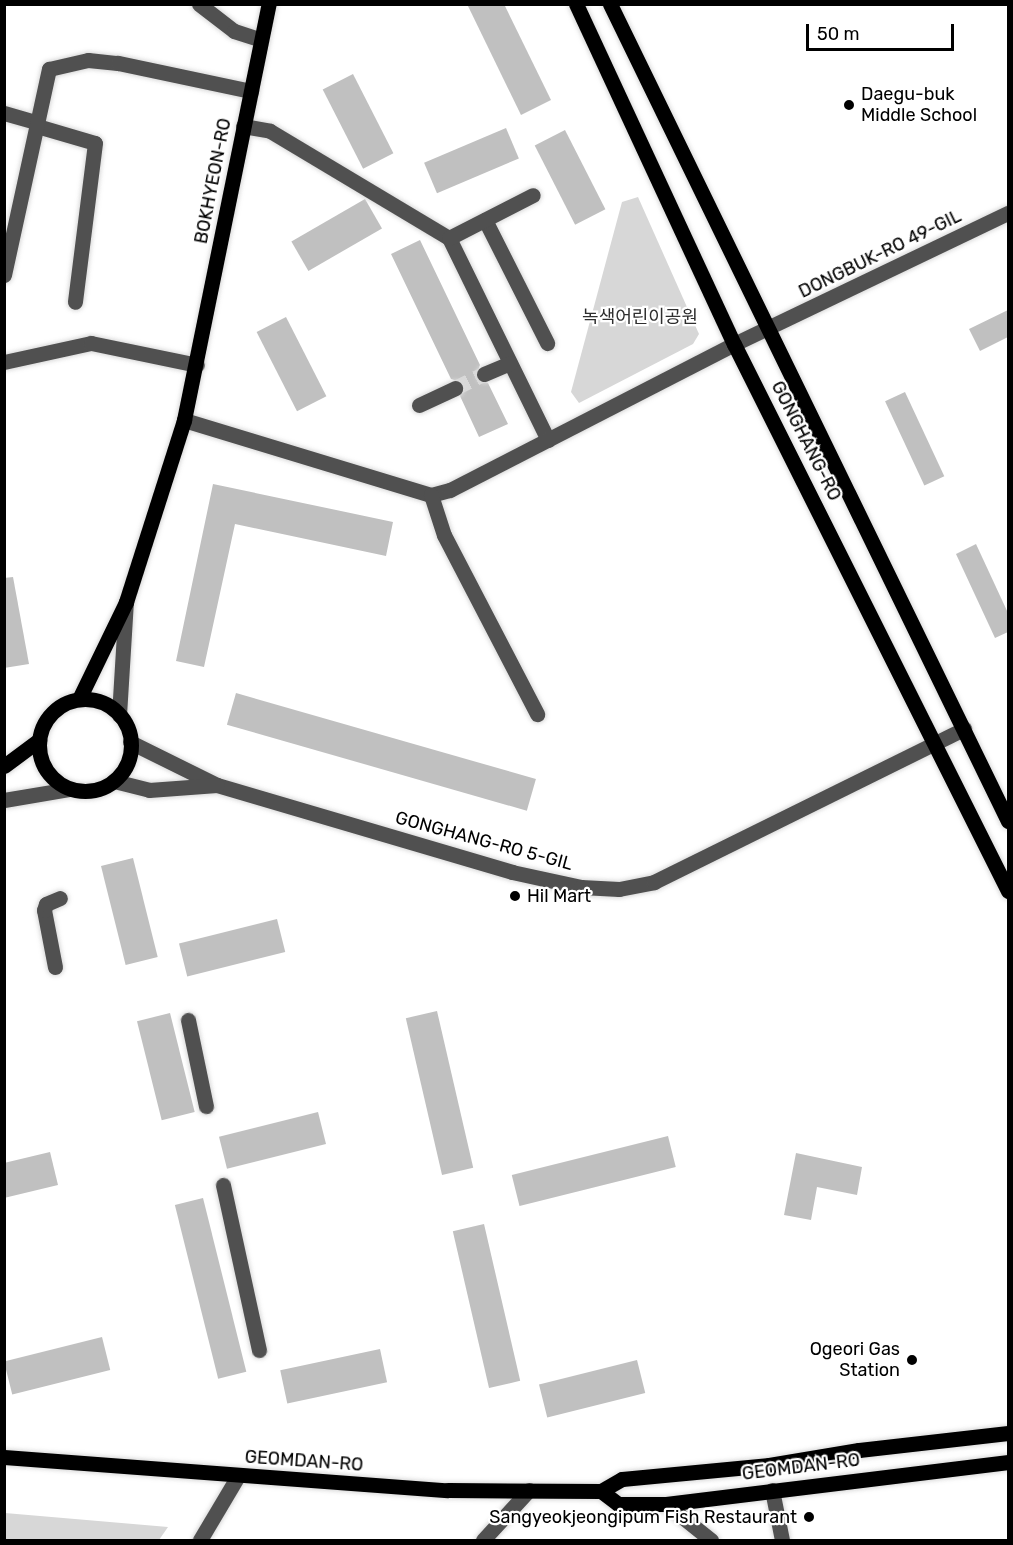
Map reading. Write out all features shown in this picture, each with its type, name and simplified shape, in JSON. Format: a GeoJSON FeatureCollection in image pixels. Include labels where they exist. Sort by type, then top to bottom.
{"type":"FeatureCollection","features":[{"type":"Feature","properties":{"kind":"main road","name":"BOKHYEON-RO"},"geometry":{"type":"LineString","coordinates":[[80,699],[126,602],[184,420],[269,4]]}},
{"type":"Feature","properties":{"kind":"main road","name":"GONGHANG-RO"},"geometry":{"type":"LineString","coordinates":[[576,4],[734,344],[1008,891]]}},
{"type":"Feature","properties":{"kind":"main road","name":"GONGHANG-RO"},"geometry":{"type":"LineString","coordinates":[[610,4],[1008,821]]}},
{"type":"Feature","properties":{"kind":"main road"},"geometry":{"type":"LineString","coordinates":[[4,766],[39,740],[53,712],[80,699],[101,703],[119,715],[130,742],[129,756],[114,781],[86,791],[70,789],[46,770],[39,740]]}},
{"type":"Feature","properties":{"kind":"main road","name":"GEOMDAN-RO"},"geometry":{"type":"LineString","coordinates":[[4,1457],[448,1490],[601,1491],[622,1479],[769,1465],[859,1450],[1008,1433]]}},
{"type":"Feature","properties":{"kind":"main road","name":"GEOMDAN-RO"},"geometry":{"type":"LineString","coordinates":[[601,1491],[618,1504],[666,1504],[1008,1462]]}},
{"type":"Feature","properties":{"kind":"street"},"geometry":{"type":"LineString","coordinates":[[199,4],[234,31],[261,40]]}},
{"type":"Feature","properties":{"kind":"street"},"geometry":{"type":"LineString","coordinates":[[4,275],[49,69],[88,60],[251,91]]}},
{"type":"Feature","properties":{"kind":"street"},"geometry":{"type":"LineString","coordinates":[[4,113],[95,143],[75,302]]}},
{"type":"Feature","properties":{"kind":"street"},"geometry":{"type":"LineString","coordinates":[[243,126],[270,131],[450,238],[548,440]]}},
{"type":"Feature","properties":{"kind":"street"},"geometry":{"type":"LineString","coordinates":[[450,238],[533,195]]}},
{"type":"Feature","properties":{"kind":"street","name":"DONGBUK-RO 49-GIL"},"geometry":{"type":"LineString","coordinates":[[431,495],[450,490],[734,344],[769,330],[1008,213]]}},
{"type":"Feature","properties":{"kind":"street"},"geometry":{"type":"LineString","coordinates":[[485,220],[547,344]]}},
{"type":"Feature","properties":{"kind":"street"},"geometry":{"type":"LineString","coordinates":[[4,362],[91,343],[197,365]]}},
{"type":"Feature","properties":{"kind":"street"},"geometry":{"type":"LineString","coordinates":[[484,374],[510,363]]}},
{"type":"Feature","properties":{"kind":"street"},"geometry":{"type":"LineString","coordinates":[[419,405],[455,388]]}},
{"type":"Feature","properties":{"kind":"street"},"geometry":{"type":"LineString","coordinates":[[184,420],[431,495],[444,535],[537,714]]}},
{"type":"Feature","properties":{"kind":"street"},"geometry":{"type":"LineString","coordinates":[[119,715],[126,602]]}},
{"type":"Feature","properties":{"kind":"street","name":"GONGHANG-RO 5-GIL"},"geometry":{"type":"LineString","coordinates":[[217,785],[512,872],[581,888],[619,889],[654,882],[964,729]]}},
{"type":"Feature","properties":{"kind":"street"},"geometry":{"type":"LineString","coordinates":[[130,742],[217,785]]}},
{"type":"Feature","properties":{"kind":"street"},"geometry":{"type":"LineString","coordinates":[[114,781],[149,790],[217,785]]}},
{"type":"Feature","properties":{"kind":"street"},"geometry":{"type":"LineString","coordinates":[[4,800],[70,789]]}},
{"type":"Feature","properties":{"kind":"street"},"geometry":{"type":"LineString","coordinates":[[55,967],[44,910],[46,904],[60,898]]}},
{"type":"Feature","properties":{"kind":"street"},"geometry":{"type":"LineString","coordinates":[[188,1020],[206,1106]]}},
{"type":"Feature","properties":{"kind":"street"},"geometry":{"type":"LineString","coordinates":[[223,1185],[259,1350]]}},
{"type":"Feature","properties":{"kind":"street"},"geometry":{"type":"LineString","coordinates":[[204,1539],[238,1476]]}},
{"type":"Feature","properties":{"kind":"street"},"geometry":{"type":"LineString","coordinates":[[483,1540],[529,1490]]}},
{"type":"Feature","properties":{"kind":"street"},"geometry":{"type":"LineString","coordinates":[[772,1490],[782,1540]]}},
{"type":"Feature","properties":{"kind":"street"},"geometry":{"type":"LineString","coordinates":[[666,1504],[711,1540]]}},
{"type":"Feature","properties":{"kind":"green space","name":"녹색어린이공원"},"geometry":{"type":"Polygon","coordinates":[[[638,197],[699,334],[693,344],[579,403],[571,392],[622,202],[638,197]]]}},
{"type":"Feature","properties":{"kind":"green space"},"geometry":{"type":"Polygon","coordinates":[[[4,1513],[168,1527],[159,1540],[5,1540],[4,1513]]]}},
{"type":"Feature","properties":{"kind":"building"},"geometry":{"type":"Polygon","coordinates":[[[467,4],[504,4],[551,100],[521,115],[467,4]]]}},
{"type":"Feature","properties":{"kind":"building"},"geometry":{"type":"Polygon","coordinates":[[[353,74],[393,153],[363,169],[323,89],[353,74]]]}},
{"type":"Feature","properties":{"kind":"building"},"geometry":{"type":"Polygon","coordinates":[[[506,128],[519,158],[437,193],[424,163],[506,128]]]}},
{"type":"Feature","properties":{"kind":"building"},"geometry":{"type":"Polygon","coordinates":[[[565,130],[605,209],[575,225],[535,145],[565,130]]]}},
{"type":"Feature","properties":{"kind":"building"},"geometry":{"type":"Polygon","coordinates":[[[365,199],[382,228],[308,271],[291,242],[365,199]]]}},
{"type":"Feature","properties":{"kind":"building"},"geometry":{"type":"Polygon","coordinates":[[[420,240],[480,365],[475,378],[488,383],[508,424],[479,437],[460,396],[464,383],[451,379],[391,254],[420,240]]]}},
{"type":"Feature","properties":{"kind":"building"},"geometry":{"type":"Polygon","coordinates":[[[1008,310],[1008,337],[980,351],[969,329],[1008,310]]]}},
{"type":"Feature","properties":{"kind":"building"},"geometry":{"type":"Polygon","coordinates":[[[286,317],[326,396],[297,411],[257,332],[286,317]]]}},
{"type":"Feature","properties":{"kind":"building"},"geometry":{"type":"Polygon","coordinates":[[[905,392],[944,476],[924,486],[885,401],[905,392]]]}},
{"type":"Feature","properties":{"kind":"building"},"geometry":{"type":"Polygon","coordinates":[[[213,484],[393,522],[386,556],[235,524],[204,667],[176,661],[213,484]]]}},
{"type":"Feature","properties":{"kind":"building"},"geometry":{"type":"Polygon","coordinates":[[[976,544],[1008,613],[1008,632],[995,638],[956,554],[976,544]]]}},
{"type":"Feature","properties":{"kind":"building"},"geometry":{"type":"Polygon","coordinates":[[[13,577],[29,664],[4,668],[4,578],[13,577]]]}},
{"type":"Feature","properties":{"kind":"building"},"geometry":{"type":"Polygon","coordinates":[[[236,693],[536,779],[527,811],[227,725],[236,693]]]}},
{"type":"Feature","properties":{"kind":"building"},"geometry":{"type":"Polygon","coordinates":[[[133,858],[158,957],[126,965],[101,866],[133,858]]]}},
{"type":"Feature","properties":{"kind":"building"},"geometry":{"type":"Polygon","coordinates":[[[277,919],[285,952],[187,976],[179,943],[277,919]]]}},
{"type":"Feature","properties":{"kind":"building"},"geometry":{"type":"Polygon","coordinates":[[[437,1011],[473,1168],[442,1175],[406,1018],[437,1011]]]}},
{"type":"Feature","properties":{"kind":"building"},"geometry":{"type":"Polygon","coordinates":[[[170,1013],[195,1112],[162,1120],[137,1021],[170,1013]]]}},
{"type":"Feature","properties":{"kind":"building"},"geometry":{"type":"Polygon","coordinates":[[[318,1112],[326,1144],[227,1169],[219,1137],[318,1112]]]}},
{"type":"Feature","properties":{"kind":"building"},"geometry":{"type":"Polygon","coordinates":[[[668,1136],[676,1167],[520,1206],[512,1175],[668,1136]]]}},
{"type":"Feature","properties":{"kind":"building"},"geometry":{"type":"Polygon","coordinates":[[[50,1152],[58,1185],[4,1198],[4,1163],[50,1152]]]}},
{"type":"Feature","properties":{"kind":"building"},"geometry":{"type":"Polygon","coordinates":[[[796,1153],[862,1167],[857,1195],[817,1187],[811,1220],[784,1215],[796,1153]]]}},
{"type":"Feature","properties":{"kind":"building"},"geometry":{"type":"Polygon","coordinates":[[[203,1198],[246,1372],[218,1379],[175,1205],[203,1198]]]}},
{"type":"Feature","properties":{"kind":"building"},"geometry":{"type":"Polygon","coordinates":[[[484,1224],[520,1381],[489,1388],[453,1231],[484,1224]]]}},
{"type":"Feature","properties":{"kind":"building"},"geometry":{"type":"Polygon","coordinates":[[[102,1337],[110,1370],[12,1394],[4,1361],[102,1337]]]}},
{"type":"Feature","properties":{"kind":"building"},"geometry":{"type":"Polygon","coordinates":[[[380,1349],[387,1382],[287,1403],[280,1370],[380,1349]]]}},
{"type":"Feature","properties":{"kind":"building"},"geometry":{"type":"Polygon","coordinates":[[[637,1360],[645,1393],[547,1417],[539,1384],[637,1360]]]}},
{"type":"Feature","properties":{"kind":"tunnel"},"geometry":{"type":"LineString","coordinates":[[455,388],[484,374]]}},
{"type":"Feature","properties":{"kind":"place","name":"Daegu-buk Middle School"},"geometry":{"type":"Point","coordinates":[849,105]}},
{"type":"Feature","properties":{"kind":"place","name":"Hil Mart"},"geometry":{"type":"Point","coordinates":[515,896]}},
{"type":"Feature","properties":{"kind":"place","name":"Ogeori Gas Station"},"geometry":{"type":"Point","coordinates":[912,1360]}},
{"type":"Feature","properties":{"kind":"place","name":"Sangyeokjeongipum Fish Restaurant"},"geometry":{"type":"Point","coordinates":[809,1517]}}]}
